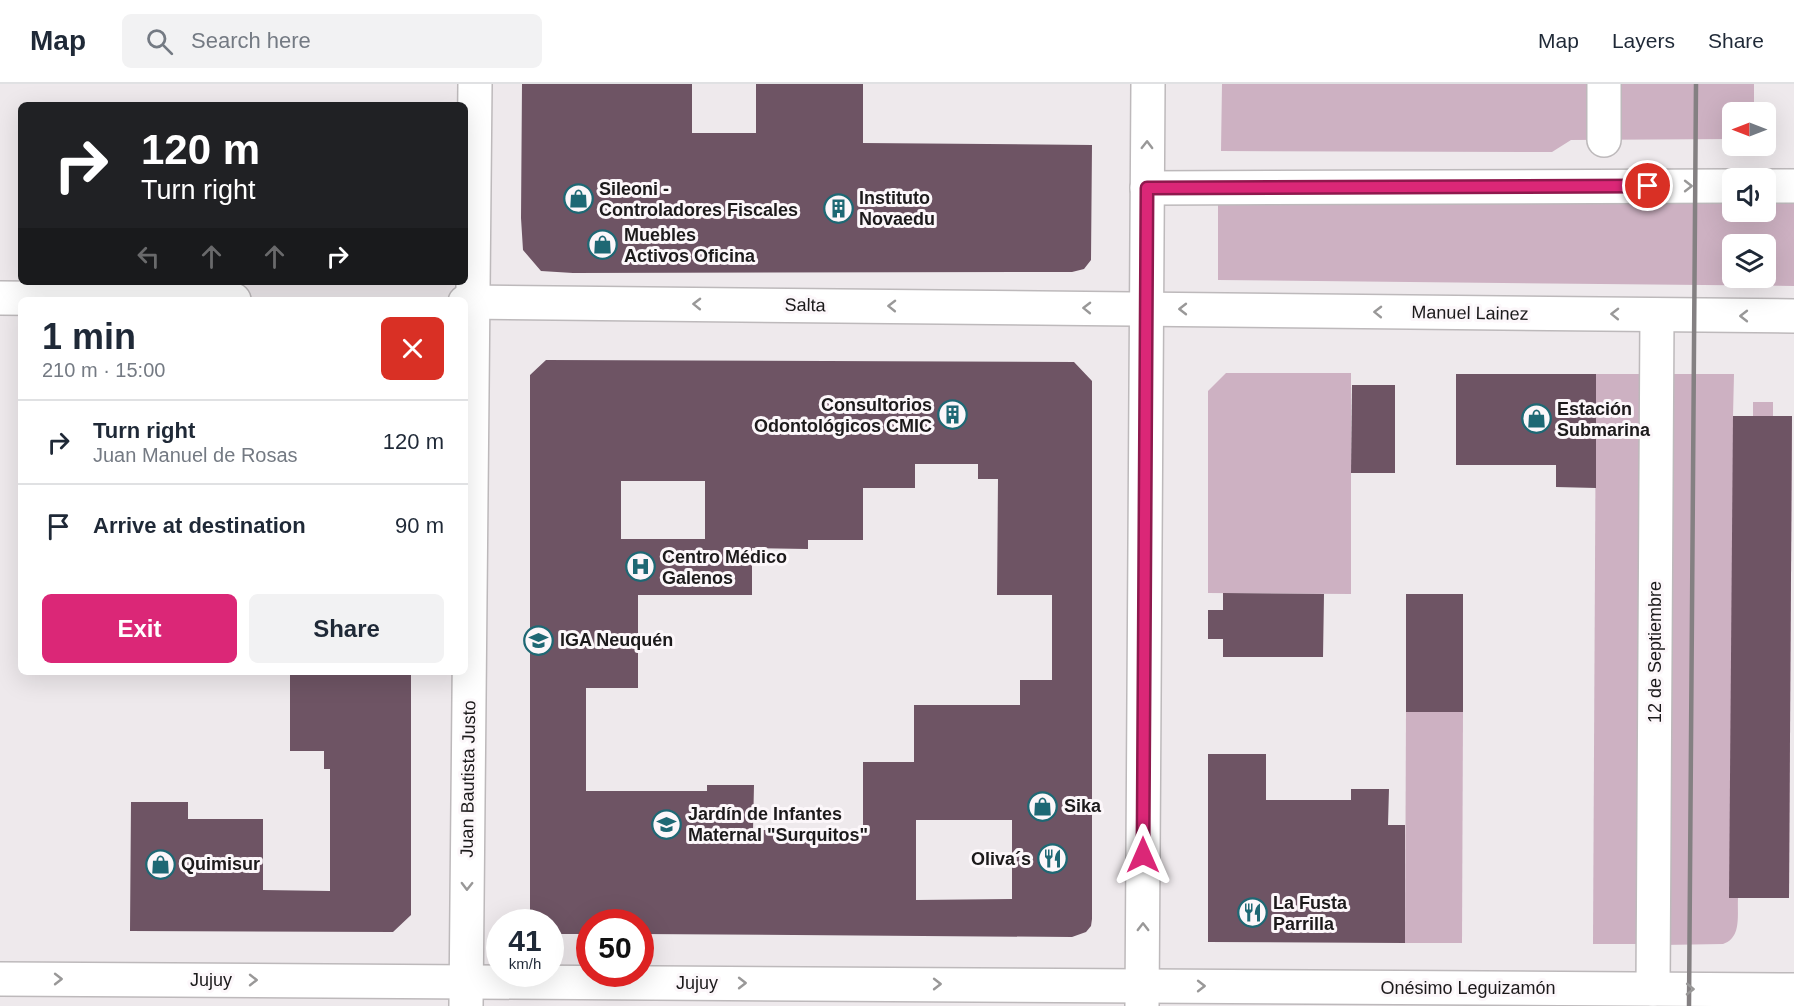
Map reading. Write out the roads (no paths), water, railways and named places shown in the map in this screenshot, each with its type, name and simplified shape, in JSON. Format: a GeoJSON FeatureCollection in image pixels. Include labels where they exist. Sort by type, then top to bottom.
{"type":"FeatureCollection","features":[{"type":"Feature","properties":{"kind":"street","name":"Juan Bautista Justo"},"geometry":{"type":"LineString","coordinates":[[468,533],[469,302],[474,84]]}},
{"type":"Feature","properties":{"kind":"street"},"geometry":{"type":"LineString","coordinates":[[1142,996],[1148,84]]}},
{"type":"Feature","properties":{"kind":"street"},"geometry":{"type":"LineString","coordinates":[[1604,84],[1604,140]]}},
{"type":"Feature","properties":{"kind":"street"},"geometry":{"type":"LineString","coordinates":[[1147,188],[1722,186]]}},
{"type":"Feature","properties":{"kind":"street"},"geometry":{"type":"LineString","coordinates":[[1776,186],[1794,186]]}},
{"type":"Feature","properties":{"kind":"street"},"geometry":{"type":"LineString","coordinates":[[0,298],[18,298]]}},
{"type":"Feature","properties":{"kind":"street","name":"Salta"},"geometry":{"type":"LineString","coordinates":[[469,302],[1146,309]]}},
{"type":"Feature","properties":{"kind":"street","name":"Manuel Lainez"},"geometry":{"type":"LineString","coordinates":[[1146,309],[1794,316]]}},
{"type":"Feature","properties":{"kind":"street","name":"12 de Septiembre"},"geometry":{"type":"LineString","coordinates":[[1653,989],[1657,315]]}},
{"type":"Feature","properties":{"kind":"street","name":"Juan Bautista Justo"},"geometry":{"type":"LineString","coordinates":[[466,994],[467,675]]}},
{"type":"Feature","properties":{"kind":"street","name":"Jujuy"},"geometry":{"type":"LineString","coordinates":[[0,979],[466,994],[1142,996]]}},
{"type":"Feature","properties":{"kind":"street","name":"Onésimo Leguizamón"},"geometry":{"type":"LineString","coordinates":[[1142,996],[1577,997],[1653,989],[1794,990]]}},
{"type":"Feature","properties":{"kind":"railway"},"geometry":{"type":"LineString","coordinates":[[1689,1006],[1696,84]]}},
{"type":"Feature","properties":{"kind":"place","name":"Sileoni - Controladores Fiscales"},"geometry":{"type":"Point","coordinates":[578,199]}},
{"type":"Feature","properties":{"kind":"place","name":"Instituto Novaedu"},"geometry":{"type":"Point","coordinates":[838,208]}},
{"type":"Feature","properties":{"kind":"place","name":"Muebles Activos Oficina"},"geometry":{"type":"Point","coordinates":[603,245]}},
{"type":"Feature","properties":{"kind":"place","name":"Consultorios Odontológicos CMIC"},"geometry":{"type":"Point","coordinates":[953,415]}},
{"type":"Feature","properties":{"kind":"place","name":"Estación Submarina"},"geometry":{"type":"Point","coordinates":[1536,419]}},
{"type":"Feature","properties":{"kind":"place","name":"Centro Médico Galenos"},"geometry":{"type":"Point","coordinates":[641,567]}},
{"type":"Feature","properties":{"kind":"place","name":"IGA Neuquén"},"geometry":{"type":"Point","coordinates":[539,640]}},
{"type":"Feature","properties":{"kind":"place","name":"Sika"},"geometry":{"type":"Point","coordinates":[1043,806]}},
{"type":"Feature","properties":{"kind":"place","name":"Jardín de Infantes Maternal \"Surquitos\""},"geometry":{"type":"Point","coordinates":[667,824]}},
{"type":"Feature","properties":{"kind":"place","name":"Oliva´s"},"geometry":{"type":"Point","coordinates":[1052,859]}},
{"type":"Feature","properties":{"kind":"place","name":"Quimisur"},"geometry":{"type":"Point","coordinates":[160,864]}},
{"type":"Feature","properties":{"kind":"place","name":"La Fusta Parrilla"},"geometry":{"type":"Point","coordinates":[1252,913]}}]}
